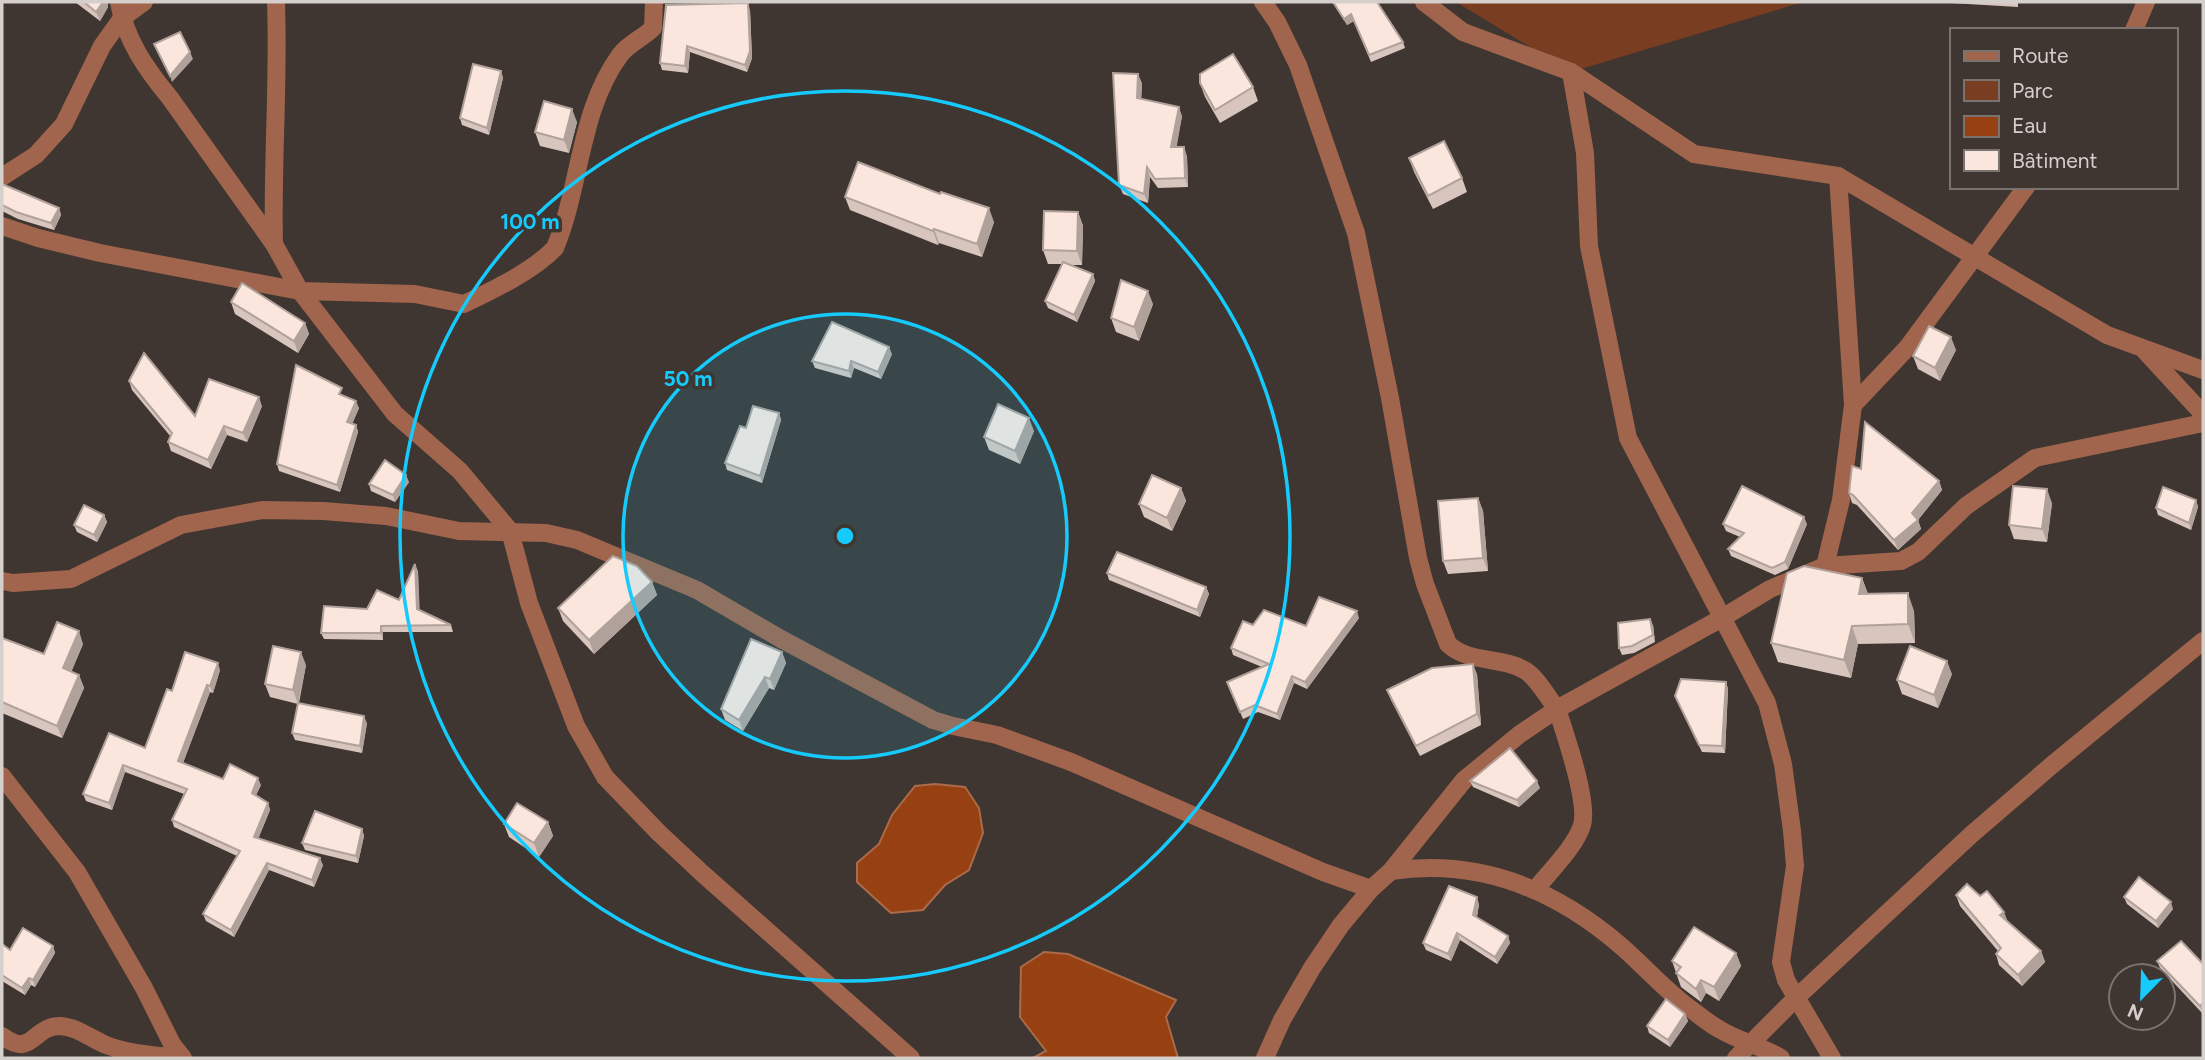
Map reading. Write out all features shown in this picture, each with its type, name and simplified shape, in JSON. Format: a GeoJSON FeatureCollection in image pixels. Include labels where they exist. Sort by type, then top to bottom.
{"type":"FeatureCollection","features":[{"type":"Feature","properties":{"kind":"street"},"geometry":{"type":"LineString","coordinates":[[2,177],[36,155],[64,124],[120,10],[144,2]]}},
{"type":"Feature","properties":{"kind":"street"},"geometry":{"type":"LineString","coordinates":[[274,244],[272,188],[278,50],[276,2]]}},
{"type":"Feature","properties":{"kind":"street"},"geometry":{"type":"LineString","coordinates":[[2,226],[100,253],[300,291],[415,294],[464,304],[509,280],[555,248],[597,98],[627,47],[653,28],[654,2]]}},
{"type":"Feature","properties":{"kind":"street"},"geometry":{"type":"LineString","coordinates":[[1264,2],[1298,65],[1356,233],[1390,398],[1418,558],[1424,584],[1448,644],[1464,654],[1529,673],[1557,709],[1575,766],[1583,822],[1579,834],[1535,890]]}},
{"type":"Feature","properties":{"kind":"street"},"geometry":{"type":"LineString","coordinates":[[1424,2],[1463,32],[1571,72],[1694,154],[1838,176],[2107,335],[2203,370]]}},
{"type":"Feature","properties":{"kind":"street"},"geometry":{"type":"LineString","coordinates":[[2135,28],[2146,2]]}},
{"type":"Feature","properties":{"kind":"street"},"geometry":{"type":"LineString","coordinates":[[120,10],[133,47],[274,244],[300,291],[395,414],[460,471],[510,531],[529,603],[576,726],[606,777],[703,874],[911,1058]]}},
{"type":"Feature","properties":{"kind":"street"},"geometry":{"type":"LineString","coordinates":[[1571,72],[1585,153],[1589,246],[1628,438],[1767,703],[1783,764],[1795,866],[1781,962],[1786,980],[1832,1058]]}},
{"type":"Feature","properties":{"kind":"street"},"geometry":{"type":"LineString","coordinates":[[1825,566],[1841,500],[1853,405],[1838,176]]}},
{"type":"Feature","properties":{"kind":"street"},"geometry":{"type":"LineString","coordinates":[[1853,405],[1907,348],[2025,189]]}},
{"type":"Feature","properties":{"kind":"street"},"geometry":{"type":"LineString","coordinates":[[2141,348],[2203,414]]}},
{"type":"Feature","properties":{"kind":"street"},"geometry":{"type":"LineString","coordinates":[[1265,1058],[1282,1020],[1311,968],[1341,925],[1371,889],[1391,871],[1464,780],[1509,743],[1557,709],[1770,589],[1825,566],[1901,561],[1917,552],[1966,506],[2035,458],[2203,423]]}},
{"type":"Feature","properties":{"kind":"street"},"geometry":{"type":"LineString","coordinates":[[2,581],[13,583],[71,579],[181,525],[262,510],[386,516],[459,531],[545,533],[577,540],[697,590],[781,639],[933,720],[996,735],[1071,762],[1322,872],[1371,889]]}},
{"type":"Feature","properties":{"kind":"street"},"geometry":{"type":"LineString","coordinates":[[1736,1058],[1797,997],[1982,825],[2203,641]]}},
{"type":"Feature","properties":{"kind":"street"},"geometry":{"type":"LineString","coordinates":[[2,776],[77,872],[144,988],[174,1054],[129,1051],[62,1026],[45,1030],[24,1045],[17,1045],[2,1037]]}},
{"type":"Feature","properties":{"kind":"street"},"geometry":{"type":"LineString","coordinates":[[1391,871],[1415,868],[1465,870],[1505,879],[1552,897],[1598,928],[1685,1005],[1720,1030],[1782,1058]]}},
{"type":"Feature","properties":{"kind":"green space"},"geometry":{"type":"Polygon","coordinates":[[[1456,2],[1803,2],[1571,72],[1456,2]]]}},
{"type":"Feature","properties":{"kind":"water"},"geometry":{"type":"Polygon","coordinates":[[[935,784],[965,787],[979,808],[983,833],[969,870],[945,885],[923,910],[891,913],[857,882],[857,863],[879,844],[892,815],[915,786],[935,784]]]}},
{"type":"Feature","properties":{"kind":"water"},"geometry":{"type":"Polygon","coordinates":[[[1044,952],[1068,954],[1176,1000],[1166,1017],[1178,1058],[1033,1058],[1046,1051],[1020,1017],[1021,967],[1044,952]]]}},
{"type":"Feature","properties":{"kind":"building"},"geometry":{"type":"Polygon","coordinates":[[[84,2],[103,2],[96,12],[84,2]]]}},
{"type":"Feature","properties":{"kind":"building"},"geometry":{"type":"Polygon","coordinates":[[[1333,2],[1377,2],[1403,42],[1369,55],[1351,14],[1344,19],[1333,2]]]}},
{"type":"Feature","properties":{"kind":"building"},"geometry":{"type":"Polygon","coordinates":[[[748,3],[750,51],[745,65],[687,46],[685,66],[660,63],[666,5],[748,3]]]}},
{"type":"Feature","properties":{"kind":"building"},"geometry":{"type":"Polygon","coordinates":[[[180,32],[190,52],[170,76],[154,44],[180,32]]]}},
{"type":"Feature","properties":{"kind":"building"},"geometry":{"type":"Polygon","coordinates":[[[1233,54],[1253,87],[1215,110],[1200,83],[1200,74],[1233,54]]]}},
{"type":"Feature","properties":{"kind":"building"},"geometry":{"type":"Polygon","coordinates":[[[473,64],[501,71],[487,128],[460,118],[473,64]]]}},
{"type":"Feature","properties":{"kind":"building"},"geometry":{"type":"Polygon","coordinates":[[[1113,73],[1138,74],[1137,98],[1179,107],[1171,147],[1184,147],[1185,178],[1155,179],[1147,167],[1144,194],[1119,185],[1113,73]]]}},
{"type":"Feature","properties":{"kind":"building"},"geometry":{"type":"Polygon","coordinates":[[[544,101],[572,109],[564,140],[535,132],[544,101]]]}},
{"type":"Feature","properties":{"kind":"building"},"geometry":{"type":"Polygon","coordinates":[[[1444,141],[1462,178],[1428,196],[1409,158],[1444,141]]]}},
{"type":"Feature","properties":{"kind":"building"},"geometry":{"type":"Polygon","coordinates":[[[858,162],[940,194],[941,192],[989,208],[977,244],[934,229],[933,231],[845,197],[858,162]]]}},
{"type":"Feature","properties":{"kind":"building"},"geometry":{"type":"Polygon","coordinates":[[[2,184],[59,208],[51,223],[2,205],[2,184]]]}},
{"type":"Feature","properties":{"kind":"building"},"geometry":{"type":"Polygon","coordinates":[[[1044,211],[1078,212],[1077,251],[1043,250],[1044,211]]]}},
{"type":"Feature","properties":{"kind":"building"},"geometry":{"type":"Polygon","coordinates":[[[1063,262],[1093,274],[1074,315],[1045,301],[1063,262]]]}},
{"type":"Feature","properties":{"kind":"building"},"geometry":{"type":"Polygon","coordinates":[[[1121,280],[1148,291],[1134,327],[1111,318],[1121,280]]]}},
{"type":"Feature","properties":{"kind":"building"},"geometry":{"type":"Polygon","coordinates":[[[242,283],[305,323],[294,341],[231,302],[242,283]]]}},
{"type":"Feature","properties":{"kind":"building"},"geometry":{"type":"Polygon","coordinates":[[[832,322],[889,347],[878,372],[851,361],[849,371],[812,361],[832,322]]]}},
{"type":"Feature","properties":{"kind":"building"},"geometry":{"type":"Polygon","coordinates":[[[1929,326],[1951,337],[1935,368],[1913,356],[1929,326]]]}},
{"type":"Feature","properties":{"kind":"building"},"geometry":{"type":"Polygon","coordinates":[[[144,353],[195,416],[209,379],[259,397],[243,433],[224,426],[208,460],[168,442],[172,433],[129,381],[144,353]]]}},
{"type":"Feature","properties":{"kind":"building"},"geometry":{"type":"Polygon","coordinates":[[[296,365],[342,388],[339,394],[356,401],[347,422],[356,425],[337,485],[277,464],[296,365]]]}},
{"type":"Feature","properties":{"kind":"building"},"geometry":{"type":"Polygon","coordinates":[[[998,404],[1029,418],[1015,451],[984,437],[998,404]]]}},
{"type":"Feature","properties":{"kind":"building"},"geometry":{"type":"Polygon","coordinates":[[[753,406],[779,413],[760,476],[725,463],[740,426],[746,428],[753,406]]]}},
{"type":"Feature","properties":{"kind":"building"},"geometry":{"type":"Polygon","coordinates":[[[1865,422],[1939,481],[1912,513],[1918,520],[1894,540],[1849,493],[1852,466],[1861,469],[1865,422]]]}},
{"type":"Feature","properties":{"kind":"building"},"geometry":{"type":"Polygon","coordinates":[[[385,460],[406,475],[393,495],[369,484],[385,460]]]}},
{"type":"Feature","properties":{"kind":"building"},"geometry":{"type":"Polygon","coordinates":[[[1152,475],[1181,488],[1167,518],[1139,504],[1152,475]]]}},
{"type":"Feature","properties":{"kind":"building"},"geometry":{"type":"Polygon","coordinates":[[[1742,486],[1804,517],[1785,562],[1772,568],[1728,549],[1744,533],[1723,524],[1742,486]]]}},
{"type":"Feature","properties":{"kind":"building"},"geometry":{"type":"Polygon","coordinates":[[[2013,486],[2047,489],[2042,529],[2009,525],[2013,486]]]}},
{"type":"Feature","properties":{"kind":"building"},"geometry":{"type":"Polygon","coordinates":[[[2163,487],[2196,500],[2189,523],[2156,508],[2163,487]]]}},
{"type":"Feature","properties":{"kind":"building"},"geometry":{"type":"Polygon","coordinates":[[[1478,498],[1483,558],[1443,561],[1438,501],[1478,498]]]}},
{"type":"Feature","properties":{"kind":"building"},"geometry":{"type":"Polygon","coordinates":[[[84,505],[104,515],[94,535],[74,525],[84,505]]]}},
{"type":"Feature","properties":{"kind":"building"},"geometry":{"type":"Polygon","coordinates":[[[1117,552],[1206,587],[1197,610],[1107,573],[1117,552]]]}},
{"type":"Feature","properties":{"kind":"building"},"geometry":{"type":"Polygon","coordinates":[[[613,556],[637,566],[652,582],[589,640],[558,608],[613,556]]]}},
{"type":"Feature","properties":{"kind":"building"},"geometry":{"type":"Polygon","coordinates":[[[415,564],[417,609],[451,625],[381,626],[381,633],[321,633],[324,606],[367,609],[377,590],[399,600],[415,564]]]}},
{"type":"Feature","properties":{"kind":"building"},"geometry":{"type":"Polygon","coordinates":[[[1804,566],[1862,578],[1859,594],[1908,593],[1908,624],[1852,626],[1844,660],[1771,643],[1787,573],[1804,566]]]}},
{"type":"Feature","properties":{"kind":"building"},"geometry":{"type":"Polygon","coordinates":[[[1319,597],[1357,611],[1305,682],[1292,676],[1277,714],[1255,705],[1240,712],[1227,682],[1269,664],[1231,648],[1243,621],[1253,625],[1264,610],[1306,626],[1319,597]]]}},
{"type":"Feature","properties":{"kind":"building"},"geometry":{"type":"Polygon","coordinates":[[[1650,619],[1653,635],[1632,646],[1619,648],[1618,623],[1650,619]]]}},
{"type":"Feature","properties":{"kind":"building"},"geometry":{"type":"Polygon","coordinates":[[[57,622],[79,631],[63,668],[79,675],[57,726],[2,702],[2,638],[44,654],[57,622]]]}},
{"type":"Feature","properties":{"kind":"building"},"geometry":{"type":"Polygon","coordinates":[[[751,639],[782,652],[770,679],[765,677],[739,720],[721,709],[751,639]]]}},
{"type":"Feature","properties":{"kind":"building"},"geometry":{"type":"Polygon","coordinates":[[[273,646],[301,652],[293,690],[265,684],[273,646]]]}},
{"type":"Feature","properties":{"kind":"building"},"geometry":{"type":"Polygon","coordinates":[[[1910,646],[1947,661],[1934,695],[1897,680],[1910,646]]]}},
{"type":"Feature","properties":{"kind":"building"},"geometry":{"type":"Polygon","coordinates":[[[185,652],[218,663],[178,761],[223,779],[230,764],[258,778],[252,793],[268,803],[254,837],[320,858],[312,880],[267,863],[231,930],[203,914],[240,851],[172,820],[187,789],[123,765],[109,803],[83,794],[109,733],[145,748],[167,689],[172,691],[185,652]]]}},
{"type":"Feature","properties":{"kind":"building"},"geometry":{"type":"Polygon","coordinates":[[[1473,664],[1477,714],[1416,746],[1387,690],[1432,668],[1473,664]]]}},
{"type":"Feature","properties":{"kind":"building"},"geometry":{"type":"Polygon","coordinates":[[[1681,679],[1726,682],[1722,746],[1699,745],[1675,696],[1681,679]]]}},
{"type":"Feature","properties":{"kind":"building"},"geometry":{"type":"Polygon","coordinates":[[[298,703],[364,716],[360,746],[292,733],[298,703]]]}},
{"type":"Feature","properties":{"kind":"building"},"geometry":{"type":"Polygon","coordinates":[[[1510,748],[1537,781],[1517,800],[1470,781],[1510,748]]]}},
{"type":"Feature","properties":{"kind":"building"},"geometry":{"type":"Polygon","coordinates":[[[517,803],[548,822],[534,843],[504,824],[517,803]]]}},
{"type":"Feature","properties":{"kind":"building"},"geometry":{"type":"Polygon","coordinates":[[[315,811],[362,829],[356,856],[302,843],[315,811]]]}},
{"type":"Feature","properties":{"kind":"building"},"geometry":{"type":"Polygon","coordinates":[[[2139,877],[2171,902],[2156,921],[2124,897],[2139,877]]]}},
{"type":"Feature","properties":{"kind":"building"},"geometry":{"type":"Polygon","coordinates":[[[1967,884],[1980,896],[1987,891],[2004,912],[2000,915],[2041,951],[2018,975],[1996,954],[2001,948],[1956,895],[1967,884]]]}},
{"type":"Feature","properties":{"kind":"building"},"geometry":{"type":"Polygon","coordinates":[[[1449,886],[1477,897],[1473,915],[1508,936],[1495,957],[1457,933],[1448,954],[1423,943],[1449,886]]]}},
{"type":"Feature","properties":{"kind":"building"},"geometry":{"type":"Polygon","coordinates":[[[1694,927],[1736,953],[1714,987],[1701,980],[1696,989],[1676,973],[1681,967],[1672,961],[1694,927]]]}},
{"type":"Feature","properties":{"kind":"building"},"geometry":{"type":"Polygon","coordinates":[[[23,928],[53,946],[33,980],[29,978],[22,988],[2,975],[2,944],[10,950],[23,928]]]}},
{"type":"Feature","properties":{"kind":"building"},"geometry":{"type":"Polygon","coordinates":[[[2181,941],[2203,964],[2203,1003],[2200,1006],[2177,982],[2177,962],[2157,961],[2181,941]]]}},
{"type":"Feature","properties":{"kind":"building"},"geometry":{"type":"Polygon","coordinates":[[[1666,999],[1685,1014],[1668,1040],[1647,1026],[1666,999]]]}}]}
